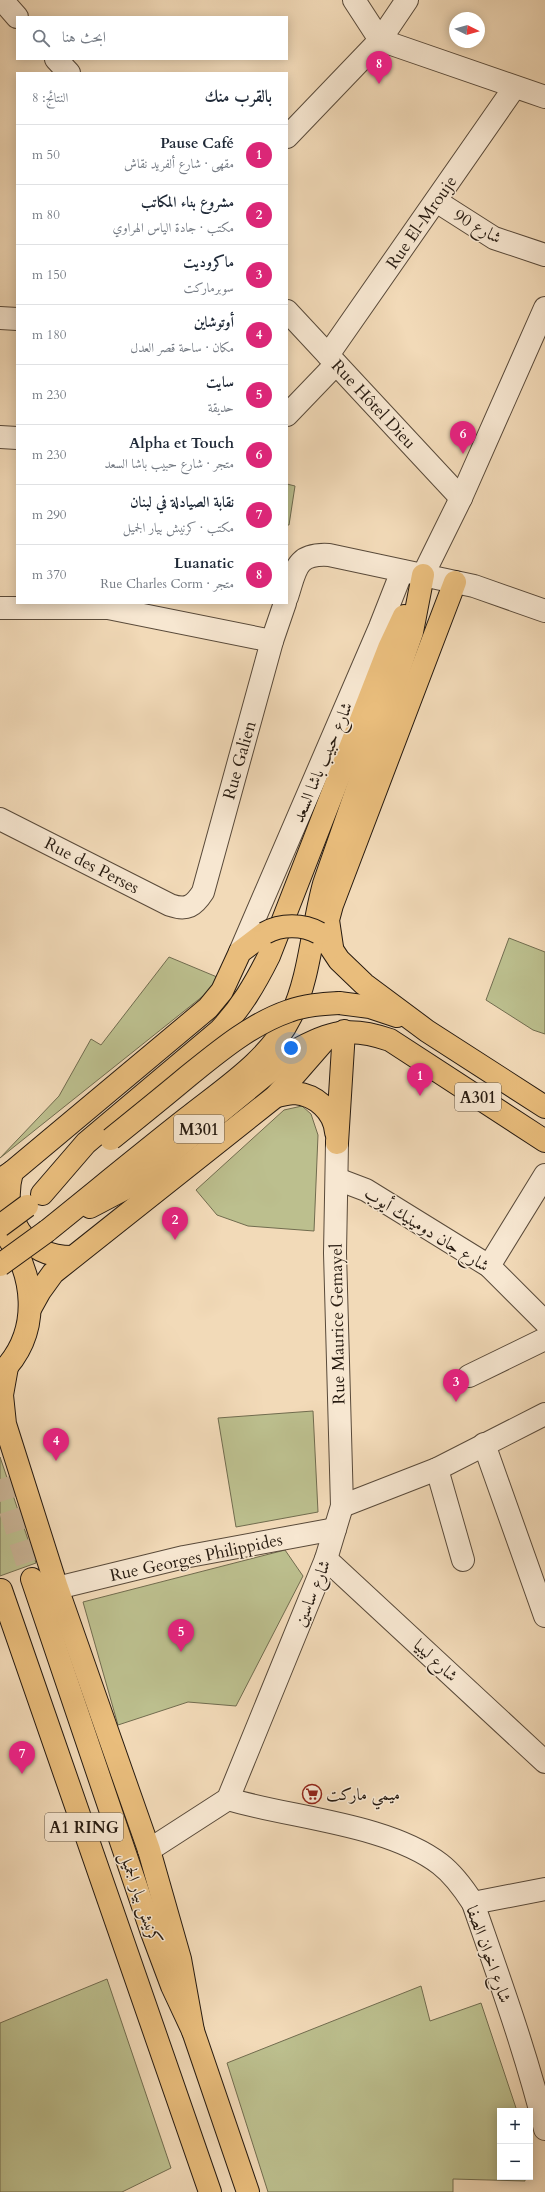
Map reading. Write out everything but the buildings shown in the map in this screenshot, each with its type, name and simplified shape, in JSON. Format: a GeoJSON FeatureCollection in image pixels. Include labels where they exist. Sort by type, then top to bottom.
{"type":"FeatureCollection","features":[{"type":"Feature","properties":{"kind":"highway"},"geometry":{"type":"LineString","coordinates":[[35,1200],[86,1143],[219,1031],[234,1016],[254,987],[269,956],[389,648],[423,575]]}},
{"type":"Feature","properties":{"kind":"highway"},"geometry":{"type":"LineString","coordinates":[[64,1217],[243,1073],[279,1035],[290,1018],[303,982],[314,921],[324,884],[412,632],[423,575]]}},
{"type":"Feature","properties":{"kind":"highway"},"geometry":{"type":"LineString","coordinates":[[326,940],[328,920],[332,905],[454,582]]}},
{"type":"Feature","properties":{"kind":"highway"},"geometry":{"type":"LineString","coordinates":[[72,1257],[56,1256],[42,1252],[28,1243],[18,1232],[11,1218],[7,1203],[8,1187],[4,1176],[208,1008],[222,991],[240,952],[266,933],[280,927],[298,926],[326,940],[339,960],[350,973],[427,1031]]}},
{"type":"Feature","properties":{"kind":"highway","name":"M301"},"geometry":{"type":"LineString","coordinates":[[0,1227],[112,1139],[230,1043],[288,1011],[314,1004],[339,1003],[370,1006],[402,1018],[427,1031]]}},
{"type":"Feature","properties":{"kind":"highway","name":"A301"},"geometry":{"type":"LineString","coordinates":[[427,1031],[545,1107]]}},
{"type":"Feature","properties":{"kind":"highway"},"geometry":{"type":"LineString","coordinates":[[30,1309],[48,1279],[72,1257],[276,1096],[337,1032]]}},
{"type":"Feature","properties":{"kind":"highway"},"geometry":{"type":"LineString","coordinates":[[337,1032],[337,1143]]}},
{"type":"Feature","properties":{"kind":"highway","name":"M301"},"geometry":{"type":"LineString","coordinates":[[0,1265],[64,1217],[104,1201],[130,1186],[293,1052],[337,1032]]}},
{"type":"Feature","properties":{"kind":"highway","name":"A301"},"geometry":{"type":"LineString","coordinates":[[337,1032],[370,1033],[390,1040],[545,1141]]}},
{"type":"Feature","properties":{"kind":"highway"},"geometry":{"type":"LineString","coordinates":[[276,1096],[294,1093],[312,1097],[326,1108],[335,1124],[337,1143]]}},
{"type":"Feature","properties":{"kind":"highway"},"geometry":{"type":"LineString","coordinates":[[0,1227],[13,1243],[24,1263],[29,1286],[30,1309],[26,1330],[19,1349],[4,1370],[3,1406],[5,1424],[57,1588],[149,1850],[180,1959],[193,2032]]}},
{"type":"Feature","properties":{"kind":"highway"},"geometry":{"type":"LineString","coordinates":[[0,1444],[17,1461]]}},
{"type":"Feature","properties":{"kind":"highway","name":"كرنيش بيار الجميل"},"geometry":{"type":"LineString","coordinates":[[32,1579],[151,1930],[193,2032],[248,2192]]}},
{"type":"Feature","properties":{"kind":"highway","name":"كرنيش بيار الجميل"},"geometry":{"type":"LineString","coordinates":[[1,1590],[210,2192]]}},
{"type":"Feature","properties":{"kind":"highway"},"geometry":{"type":"LineString","coordinates":[[0,1632],[109,1946],[166,2064]]}},
{"type":"Feature","properties":{"kind":"street"},"geometry":{"type":"LineString","coordinates":[[2,0],[16,16]]}},
{"type":"Feature","properties":{"kind":"street"},"geometry":{"type":"LineString","coordinates":[[354,0],[380,40],[514,88],[545,97]]}},
{"type":"Feature","properties":{"kind":"street"},"geometry":{"type":"LineString","coordinates":[[288,136],[380,40],[407,0]]}},
{"type":"Feature","properties":{"kind":"street"},"geometry":{"type":"LineString","coordinates":[[57,60],[68,72]]}},
{"type":"Feature","properties":{"kind":"street","name":"Rue El-Mrouje"},"geometry":{"type":"LineString","coordinates":[[288,414],[332,360],[436,201],[514,88]]}},
{"type":"Feature","properties":{"kind":"street","name":"شارع 90"},"geometry":{"type":"LineString","coordinates":[[436,201],[494,238],[545,256]]}},
{"type":"Feature","properties":{"kind":"street"},"geometry":{"type":"LineString","coordinates":[[423,575],[461,498],[545,308]]}},
{"type":"Feature","properties":{"kind":"street","name":"Rue Hôtel Dieu"},"geometry":{"type":"LineString","coordinates":[[288,312],[461,498]]}},
{"type":"Feature","properties":{"kind":"street"},"geometry":{"type":"LineString","coordinates":[[0,318],[16,319]]}},
{"type":"Feature","properties":{"kind":"street"},"geometry":{"type":"LineString","coordinates":[[0,437],[16,438]]}},
{"type":"Feature","properties":{"kind":"street"},"geometry":{"type":"LineString","coordinates":[[288,594],[296,570],[303,559],[316,554],[329,555],[474,586],[545,611]]}},
{"type":"Feature","properties":{"kind":"street","name":"شارع حبيب باشا السعد"},"geometry":{"type":"LineString","coordinates":[[240,952],[380,627],[402,570]]}},
{"type":"Feature","properties":{"kind":"street","name":"Rue Galien"},"geometry":{"type":"LineString","coordinates":[[184,908],[196,903],[202,892],[272,641],[285,604]]}},
{"type":"Feature","properties":{"kind":"street"},"geometry":{"type":"LineString","coordinates":[[0,608],[108,608],[272,641]]}},
{"type":"Feature","properties":{"kind":"street","name":"Rue des Perses"},"geometry":{"type":"LineString","coordinates":[[0,819],[170,905],[184,908]]}},
{"type":"Feature","properties":{"kind":"street","name":"Rue Maurice Gemayel"},"geometry":{"type":"LineString","coordinates":[[337,1143],[335,1253],[342,1506]]}},
{"type":"Feature","properties":{"kind":"street"},"geometry":{"type":"LineString","coordinates":[[489,1266],[545,1175]]}},
{"type":"Feature","properties":{"kind":"street","name":"شارع جان دومينيك أيوب"},"geometry":{"type":"LineString","coordinates":[[337,1179],[366,1190],[489,1266],[545,1322]]}},
{"type":"Feature","properties":{"kind":"street"},"geometry":{"type":"LineString","coordinates":[[469,1376],[545,1339]]}},
{"type":"Feature","properties":{"kind":"street"},"geometry":{"type":"LineString","coordinates":[[342,1506],[437,1469],[545,1414]]}},
{"type":"Feature","properties":{"kind":"street"},"geometry":{"type":"LineString","coordinates":[[484,1444],[545,1616]]}},
{"type":"Feature","properties":{"kind":"street"},"geometry":{"type":"LineString","coordinates":[[437,1469],[463,1560]]}},
{"type":"Feature","properties":{"kind":"street","name":"شارع ساسين"},"geometry":{"type":"LineString","coordinates":[[228,1799],[326,1559],[342,1506]]}},
{"type":"Feature","properties":{"kind":"street","name":"Rue Georges Philippides"},"geometry":{"type":"LineString","coordinates":[[57,1588],[184,1557],[335,1529]]}},
{"type":"Feature","properties":{"kind":"street","name":"شارع ليبيا"},"geometry":{"type":"LineString","coordinates":[[326,1559],[545,1762]]}},
{"type":"Feature","properties":{"kind":"street"},"geometry":{"type":"LineString","coordinates":[[149,1850],[228,1799]]}},
{"type":"Feature","properties":{"kind":"street","name":"شارع اخوان الصفا"},"geometry":{"type":"LineString","coordinates":[[228,1799],[255,1807],[355,1828],[405,1844],[440,1864],[462,1887],[473,1904],[534,2083],[545,2129]]}},
{"type":"Feature","properties":{"kind":"street"},"geometry":{"type":"LineString","coordinates":[[473,1904],[545,1889]]}},
{"type":"Feature","properties":{"kind":"green space"},"geometry":{"type":"Polygon","coordinates":[[[288,484],[295,486],[288,525],[288,484]]]}},
{"type":"Feature","properties":{"kind":"green space"},"geometry":{"type":"Polygon","coordinates":[[[509,938],[545,952],[545,1034],[533,1030],[486,1000],[509,938]]]}},
{"type":"Feature","properties":{"kind":"green space"},"geometry":{"type":"Polygon","coordinates":[[[169,957],[217,977],[208,992],[0,1158],[59,1096],[91,1039],[101,1045],[169,957]]]}},
{"type":"Feature","properties":{"kind":"green space"},"geometry":{"type":"Polygon","coordinates":[[[302,1106],[311,1114],[318,1135],[314,1231],[248,1226],[217,1215],[196,1190],[284,1110],[302,1106]]]}},
{"type":"Feature","properties":{"kind":"green space"},"geometry":{"type":"Polygon","coordinates":[[[313,1411],[318,1512],[236,1527],[218,1418],[313,1411]]]}},
{"type":"Feature","properties":{"kind":"green space"},"geometry":{"type":"Polygon","coordinates":[[[0,1457],[36,1563],[0,1576],[0,1457]]]}},
{"type":"Feature","properties":{"kind":"green space"},"geometry":{"type":"Polygon","coordinates":[[[285,1550],[303,1576],[236,1706],[188,1702],[118,1725],[83,1602],[285,1550]]]}},
{"type":"Feature","properties":{"kind":"green space"},"geometry":{"type":"Polygon","coordinates":[[[107,1979],[171,2168],[122,2192],[0,2192],[0,2023],[107,1979]]]}},
{"type":"Feature","properties":{"kind":"green space"},"geometry":{"type":"Polygon","coordinates":[[[421,1986],[430,2021],[481,2003],[516,2108],[497,2108],[497,2180],[525,2181],[453,2179],[453,2192],[268,2192],[227,2063],[421,1986]]]}},
{"type":"Feature","properties":{"kind":"tunnel"},"geometry":{"type":"LineString","coordinates":[[0,1479],[32,1579]]}},
{"type":"Feature","properties":{"kind":"place","name":"Luanatic"},"geometry":{"type":"Point","coordinates":[379,84]}},
{"type":"Feature","properties":{"kind":"place","name":"Alpha et Touch"},"geometry":{"type":"Point","coordinates":[463,454]}},
{"type":"Feature","properties":{"kind":"place","name":"Pause Café"},"geometry":{"type":"Point","coordinates":[420,1096]}},
{"type":"Feature","properties":{"kind":"place","name":"مشروع بناء المكاتب"},"geometry":{"type":"Point","coordinates":[175,1240]}},
{"type":"Feature","properties":{"kind":"place","name":"ماكروديت"},"geometry":{"type":"Point","coordinates":[456,1402]}},
{"type":"Feature","properties":{"kind":"place","name":"أوتوشاين"},"geometry":{"type":"Point","coordinates":[56,1461]}},
{"type":"Feature","properties":{"kind":"place","name":"سايت"},"geometry":{"type":"Point","coordinates":[181,1652]}},
{"type":"Feature","properties":{"kind":"place","name":"نقابة الصيادلة في لبنان"},"geometry":{"type":"Point","coordinates":[22,1774]}},
{"type":"Feature","properties":{"kind":"place","name":"ميمي ماركت"},"geometry":{"type":"Point","coordinates":[312,1794]}}]}
